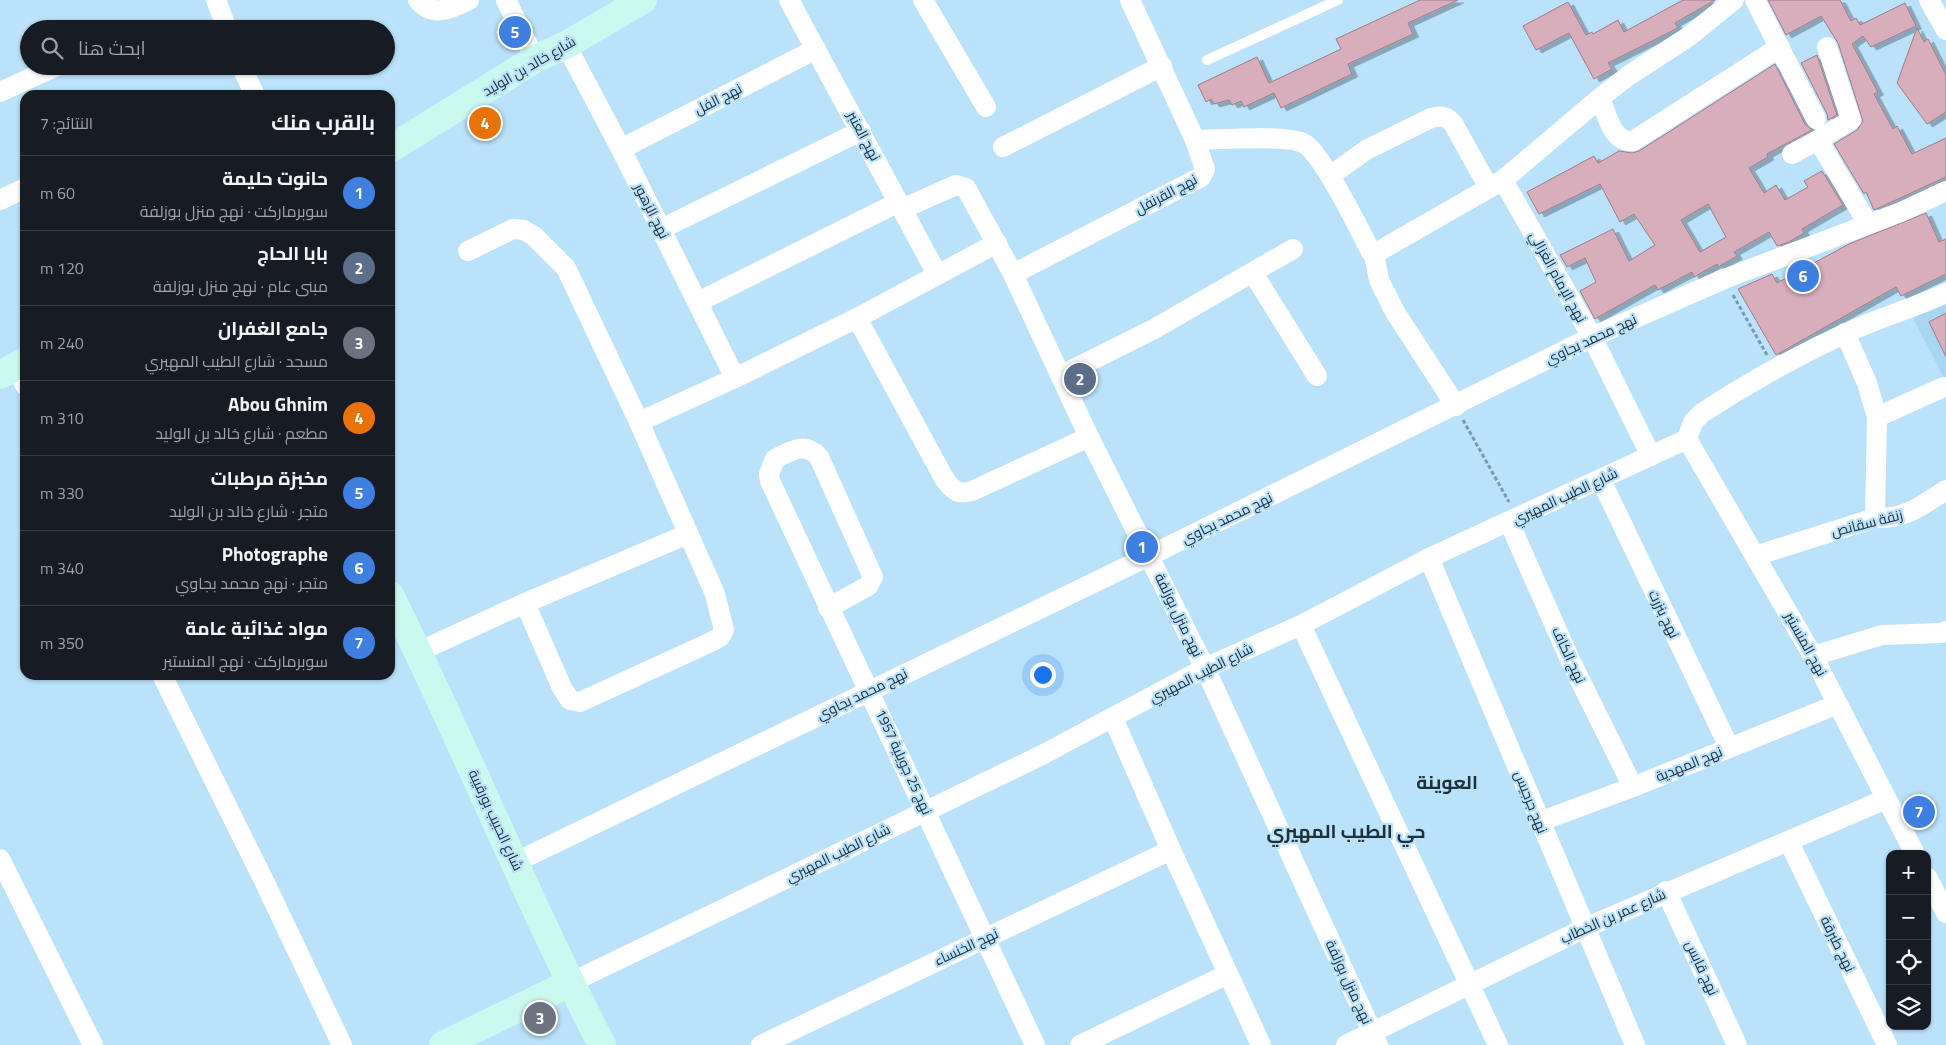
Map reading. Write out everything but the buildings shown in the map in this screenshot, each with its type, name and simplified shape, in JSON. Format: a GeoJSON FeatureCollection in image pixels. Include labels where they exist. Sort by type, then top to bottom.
{"type":"FeatureCollection","features":[{"type":"Feature","properties":{"kind":"street"},"geometry":{"type":"LineString","coordinates":[[216,0],[223,20]]}},
{"type":"Feature","properties":{"kind":"street"},"geometry":{"type":"LineString","coordinates":[[418,0],[425,8],[433,11],[445,11],[470,0]]}},
{"type":"Feature","properties":{"kind":"street"},"geometry":{"type":"LineString","coordinates":[[506,0],[535,59]]}},
{"type":"Feature","properties":{"kind":"street","name":"نهج العنبر"},"geometry":{"type":"LineString","coordinates":[[789,0],[937,274]]}},
{"type":"Feature","properties":{"kind":"street"},"geometry":{"type":"LineString","coordinates":[[923,0],[986,108]]}},
{"type":"Feature","properties":{"kind":"street","name":"نهج القرنفل"},"geometry":{"type":"LineString","coordinates":[[1013,274],[1201,177],[1205,169],[1204,162],[1162,66],[1130,0]]}},
{"type":"Feature","properties":{"kind":"street"},"geometry":{"type":"LineString","coordinates":[[1374,254],[1496,184],[1628,76],[1688,37],[1734,0]]}},
{"type":"Feature","properties":{"kind":"street"},"geometry":{"type":"LineString","coordinates":[[1755,0],[1816,120]]}},
{"type":"Feature","properties":{"kind":"street"},"geometry":{"type":"LineString","coordinates":[[1929,0],[1946,30]]}},
{"type":"Feature","properties":{"kind":"street","name":"شارع خالد بن الوليد"},"geometry":{"type":"LineString","coordinates":[[395,146],[535,59],[566,45],[631,3]]}},
{"type":"Feature","properties":{"kind":"street","name":"نهج الزهور"},"geometry":{"type":"LineString","coordinates":[[566,45],[621,149],[735,378]]}},
{"type":"Feature","properties":{"kind":"street"},"geometry":{"type":"LineString","coordinates":[[1600,98],[1614,133],[1620,139],[1633,141],[1780,47]]}},
{"type":"Feature","properties":{"kind":"street"},"geometry":{"type":"LineString","coordinates":[[1792,154],[1851,120],[1827,48]]}},
{"type":"Feature","properties":{"kind":"street","name":"نهج الفل"},"geometry":{"type":"LineString","coordinates":[[621,149],[816,49]]}},
{"type":"Feature","properties":{"kind":"street"},"geometry":{"type":"LineString","coordinates":[[1003,147],[1162,66]]}},
{"type":"Feature","properties":{"kind":"street"},"geometry":{"type":"LineString","coordinates":[[0,92],[37,75]]}},
{"type":"Feature","properties":{"kind":"street"},"geometry":{"type":"LineString","coordinates":[[245,75],[253,90]]}},
{"type":"Feature","properties":{"kind":"street","name":"نهج الإمام الغزالي"},"geometry":{"type":"LineString","coordinates":[[1330,176],[1366,150],[1431,118],[1443,116],[1448,118],[1496,184],[1592,337],[1651,456]]}},
{"type":"Feature","properties":{"kind":"street"},"geometry":{"type":"LineString","coordinates":[[661,229],[861,131]]}},
{"type":"Feature","properties":{"kind":"street"},"geometry":{"type":"LineString","coordinates":[[1194,140],[1296,141],[1306,144],[1330,176],[1371,252],[1374,254],[1379,280],[1395,312],[1456,406]]}},
{"type":"Feature","properties":{"kind":"street"},"geometry":{"type":"LineString","coordinates":[[1818,140],[1868,224]]}},
{"type":"Feature","properties":{"kind":"street","name":"نهج منزل بوزلفة"},"geometry":{"type":"LineString","coordinates":[[900,206],[956,185],[966,188],[1013,274],[1062,375],[1089,437],[1205,668],[1375,1039]]}},
{"type":"Feature","properties":{"kind":"street"},"geometry":{"type":"LineString","coordinates":[[0,200],[20,190]]}},
{"type":"Feature","properties":{"kind":"street","name":"نهج محمد بجاوي"},"geometry":{"type":"LineString","coordinates":[[516,862],[1150,556],[1592,337],[1724,279],[1868,224],[1946,191]]}},
{"type":"Feature","properties":{"kind":"street"},"geometry":{"type":"LineString","coordinates":[[698,302],[900,206]]}},
{"type":"Feature","properties":{"kind":"street"},"geometry":{"type":"LineString","coordinates":[[468,251],[514,229],[524,230],[534,236],[566,268],[639,422],[688,534],[722,616],[724,630],[720,637],[580,702],[570,700],[562,688],[525,603]]}},
{"type":"Feature","properties":{"kind":"street"},"geometry":{"type":"LineString","coordinates":[[639,422],[735,378],[857,318],[997,243]]}},
{"type":"Feature","properties":{"kind":"street"},"geometry":{"type":"LineString","coordinates":[[1062,375],[1154,329],[1293,249]]}},
{"type":"Feature","properties":{"kind":"street"},"geometry":{"type":"LineString","coordinates":[[1253,273],[1317,376]]}},
{"type":"Feature","properties":{"kind":"street"},"geometry":{"type":"LineString","coordinates":[[1688,439],[1693,422],[1702,413],[1774,368],[1845,333],[1880,318],[1914,308],[1946,293]]}},
{"type":"Feature","properties":{"kind":"street"},"geometry":{"type":"LineString","coordinates":[[857,318],[945,480],[954,491],[962,494],[972,492],[1089,437]]}},
{"type":"Feature","properties":{"kind":"street"},"geometry":{"type":"LineString","coordinates":[[1845,333],[1867,383],[1877,418],[1875,518]]}},
{"type":"Feature","properties":{"kind":"street"},"geometry":{"type":"LineString","coordinates":[[1877,418],[1944,387]]}},
{"type":"Feature","properties":{"kind":"street","name":"شارع الطيب المهيري"},"geometry":{"type":"LineString","coordinates":[[443,1045],[927,811],[1113,718],[1205,668],[1301,625],[1429,558],[1688,439]]}},
{"type":"Feature","properties":{"kind":"street","name":"نهج المنستير"},"geometry":{"type":"LineString","coordinates":[[1688,439],[1813,656],[1913,850]]}},
{"type":"Feature","properties":{"kind":"street","name":"نهج 25 جويلية 1957"},"geometry":{"type":"LineString","coordinates":[[828,608],[868,586],[873,576],[819,457],[814,451],[798,448],[775,459],[769,474],[770,481],[828,608],[870,690],[927,811],[1035,1045]]}},
{"type":"Feature","properties":{"kind":"street","name":"نهج بنزرت"},"geometry":{"type":"LineString","coordinates":[[1601,480],[1729,747]]}},
{"type":"Feature","properties":{"kind":"street","name":"زنقة سقانص"},"geometry":{"type":"LineString","coordinates":[[1755,556],[1875,518],[1905,515],[1946,490]]}},
{"type":"Feature","properties":{"kind":"street","name":"نهج الكاف"},"geometry":{"type":"LineString","coordinates":[[1513,520],[1571,662],[1633,787]]}},
{"type":"Feature","properties":{"kind":"street"},"geometry":{"type":"LineString","coordinates":[[418,652],[525,603],[688,534]]}},
{"type":"Feature","properties":{"kind":"street","name":"نهج جرجيس"},"geometry":{"type":"LineString","coordinates":[[1429,558],[1539,822],[1635,1045]]}},
{"type":"Feature","properties":{"kind":"street","name":"شارع الحبيب بورقيبة"},"geometry":{"type":"LineString","coordinates":[[395,605],[516,862],[570,983],[602,1045]]}},
{"type":"Feature","properties":{"kind":"street"},"geometry":{"type":"LineString","coordinates":[[1301,625],[1498,1045]]}},
{"type":"Feature","properties":{"kind":"street"},"geometry":{"type":"LineString","coordinates":[[1813,656],[1882,635],[1945,636]]}},
{"type":"Feature","properties":{"kind":"street"},"geometry":{"type":"LineString","coordinates":[[164,680],[265,883],[342,1045]]}},
{"type":"Feature","properties":{"kind":"street","name":"نهج المهدية"},"geometry":{"type":"LineString","coordinates":[[1539,822],[1633,787],[1838,704]]}},
{"type":"Feature","properties":{"kind":"street"},"geometry":{"type":"LineString","coordinates":[[1113,718],[1171,850],[1261,1045]]}},
{"type":"Feature","properties":{"kind":"street","name":"شارع عمر بن الخطاب"},"geometry":{"type":"LineString","coordinates":[[1346,1045],[1375,1039],[1468,984],[1584,928],[1666,891],[1789,842],[1886,799]]}},
{"type":"Feature","properties":{"kind":"street","name":"نهج طبرقة"},"geometry":{"type":"LineString","coordinates":[[1789,842],[1887,1045]]}},
{"type":"Feature","properties":{"kind":"street","name":"نهج الخنساء"},"geometry":{"type":"LineString","coordinates":[[761,1045],[1171,850]]}},
{"type":"Feature","properties":{"kind":"street"},"geometry":{"type":"LineString","coordinates":[[0,859],[92,1045]]}},
{"type":"Feature","properties":{"kind":"street"},"geometry":{"type":"LineString","coordinates":[[1931,885],[1946,913]]}},
{"type":"Feature","properties":{"kind":"street","name":"نهج قابس"},"geometry":{"type":"LineString","coordinates":[[1666,891],[1738,1045]]}},
{"type":"Feature","properties":{"kind":"street"},"geometry":{"type":"LineString","coordinates":[[1080,1045],[1228,974]]}},
{"type":"Feature","properties":{"kind":"lane"},"geometry":{"type":"LineString","coordinates":[[1207,60],[1338,0]]}},
{"type":"Feature","properties":{"kind":"path"},"geometry":{"type":"LineString","coordinates":[[1724,279],[1774,368]]}},
{"type":"Feature","properties":{"kind":"path"},"geometry":{"type":"LineString","coordinates":[[1456,406],[1513,520]]}},
{"type":"Feature","properties":{"kind":"shaded area"},"geometry":{"type":"Polygon","coordinates":[[[1946,300],[1946,382],[1913,318],[1946,300]]]}},
{"type":"Feature","properties":{"kind":"place","name":"مخبزة مرطبات"},"geometry":{"type":"Point","coordinates":[515,32]}},
{"type":"Feature","properties":{"kind":"place","name":"Abou Ghnim"},"geometry":{"type":"Point","coordinates":[485,123]}},
{"type":"Feature","properties":{"kind":"place","name":"Photographe"},"geometry":{"type":"Point","coordinates":[1803,276]}},
{"type":"Feature","properties":{"kind":"place","name":"بابا الحاج"},"geometry":{"type":"Point","coordinates":[1080,379]}},
{"type":"Feature","properties":{"kind":"place","name":"حانوت حليمة"},"geometry":{"type":"Point","coordinates":[1142,547]}},
{"type":"Feature","properties":{"kind":"place","name":"مواد غذائية عامة"},"geometry":{"type":"Point","coordinates":[1919,812]}},
{"type":"Feature","properties":{"kind":"place","name":"جامع الغفران"},"geometry":{"type":"Point","coordinates":[540,1018]}},
{"type":"Feature","properties":{"kind":"district","name":"العوينة"},"geometry":{"type":"Point","coordinates":[1447,782]}},
{"type":"Feature","properties":{"kind":"district","name":"حي الطيب المهيري"},"geometry":{"type":"Point","coordinates":[1346,831]}}]}
